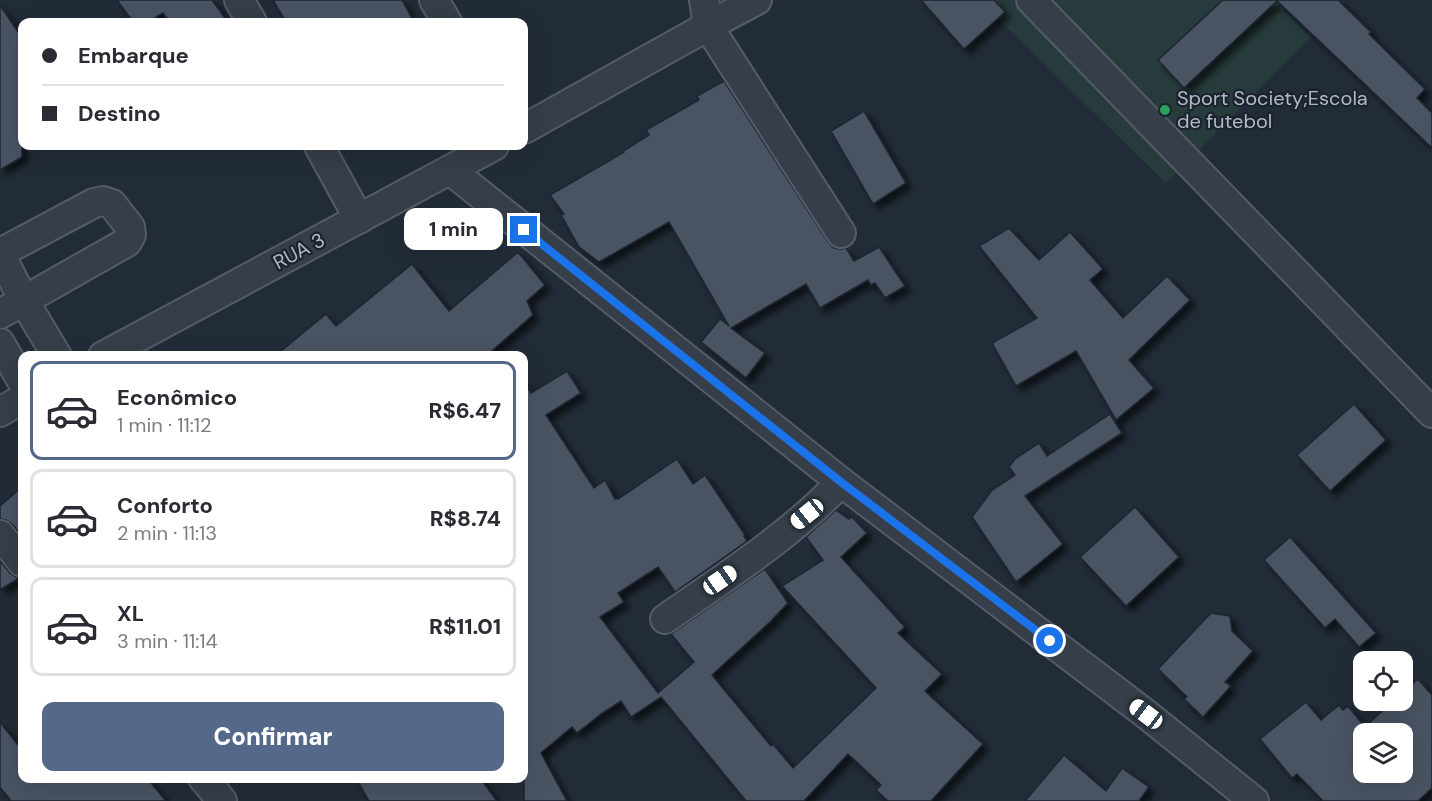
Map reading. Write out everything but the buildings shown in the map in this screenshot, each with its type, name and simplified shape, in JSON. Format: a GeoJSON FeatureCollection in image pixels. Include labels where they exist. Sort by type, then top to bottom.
{"type":"FeatureCollection","features":[{"type":"Feature","properties":{"kind":"street"},"geometry":{"type":"LineString","coordinates":[[239,0],[250,18]]}},
{"type":"Feature","properties":{"kind":"street"},"geometry":{"type":"LineString","coordinates":[[434,0],[445,18]]}},
{"type":"Feature","properties":{"kind":"street"},"geometry":{"type":"LineString","coordinates":[[528,126],[706,13],[757,0]]}},
{"type":"Feature","properties":{"kind":"street"},"geometry":{"type":"LineString","coordinates":[[1031,0],[1432,413]]}},
{"type":"Feature","properties":{"kind":"street"},"geometry":{"type":"LineString","coordinates":[[706,13],[841,233]]}},
{"type":"Feature","properties":{"kind":"street"},"geometry":{"type":"LineString","coordinates":[[321,150],[359,219]]}},
{"type":"Feature","properties":{"kind":"street","name":"RUA 3"},"geometry":{"type":"LineString","coordinates":[[112,351],[487,150]]}},
{"type":"Feature","properties":{"kind":"street"},"geometry":{"type":"LineString","coordinates":[[450,170],[841,482],[1146,714],[1254,801]]}},
{"type":"Feature","properties":{"kind":"street"},"geometry":{"type":"LineString","coordinates":[[12,308],[127,242],[131,235],[130,227],[112,204],[103,201],[94,203],[0,254],[12,308],[52,351]]}},
{"type":"Feature","properties":{"kind":"street"},"geometry":{"type":"LineString","coordinates":[[0,343],[18,374]]}},
{"type":"Feature","properties":{"kind":"street"},"geometry":{"type":"LineString","coordinates":[[0,412],[18,401]]}},
{"type":"Feature","properties":{"kind":"street"},"geometry":{"type":"LineString","coordinates":[[665,619],[757,554],[824,500],[841,482]]}},
{"type":"Feature","properties":{"kind":"street"},"geometry":{"type":"LineString","coordinates":[[0,536],[18,557]]}},
{"type":"Feature","properties":{"kind":"street"},"geometry":{"type":"LineString","coordinates":[[207,783],[222,801]]}},
{"type":"Feature","properties":{"kind":"green space","name":"Sport Society;Escola de futebol"},"geometry":{"type":"Polygon","coordinates":[[[979,0],[1274,0],[1311,37],[1166,183],[979,0]]]}},
{"type":"Feature","properties":{"kind":"place","name":"Sport Society;Escola de futebol"},"geometry":{"type":"Point","coordinates":[1165,110]}},
{"type":"Feature","properties":{"kind":"route"},"geometry":{"type":"LineString","coordinates":[[524,230],[841,482],[1050,641]]}}]}
